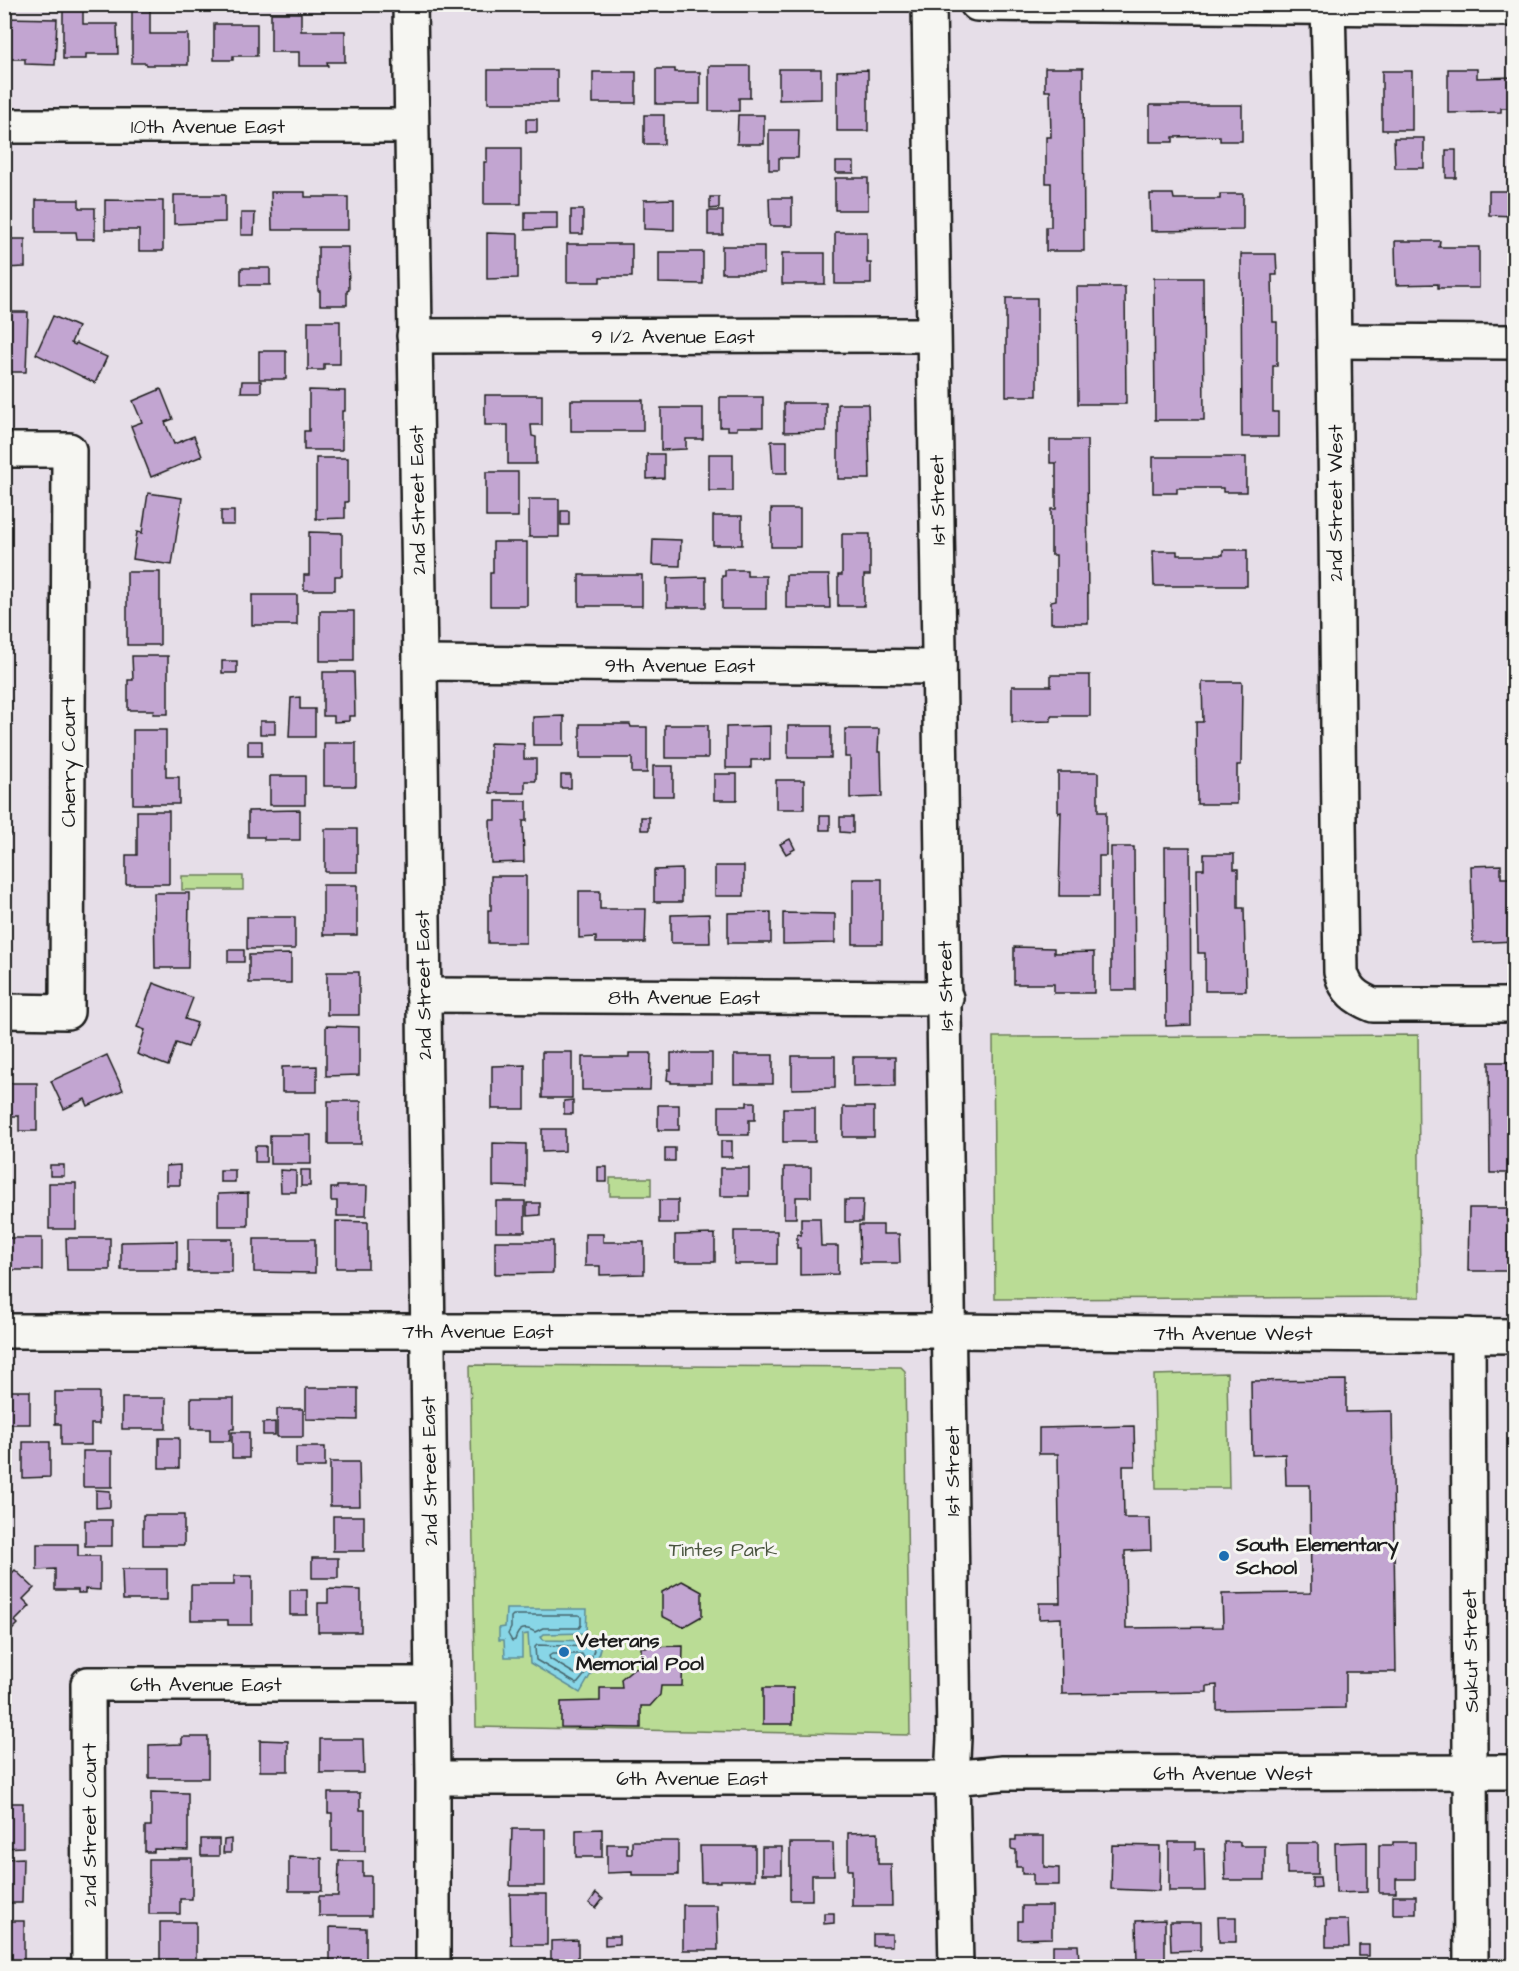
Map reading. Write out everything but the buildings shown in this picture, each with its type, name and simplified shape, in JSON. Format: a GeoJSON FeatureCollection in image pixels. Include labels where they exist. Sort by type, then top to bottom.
{"type":"FeatureCollection","features":[{"type":"Feature","properties":{"kind":"street","name":"2nd Street East"},"geometry":{"type":"LineString","coordinates":[[410,4],[428,1331],[433,1966]]}},
{"type":"Feature","properties":{"kind":"street","name":"1st Street"},"geometry":{"type":"LineString","coordinates":[[929,4],[951,1331],[954,1738],[952,1778],[956,1966]]}},
{"type":"Feature","properties":{"kind":"street"},"geometry":{"type":"LineString","coordinates":[[977,4],[1515,9]]}},
{"type":"Feature","properties":{"kind":"street","name":"2nd Street West"},"geometry":{"type":"LineString","coordinates":[[1328,6],[1335,341],[1336,675],[1341,972],[1344,983],[1355,997],[1373,1005],[1515,1005]]}},
{"type":"Feature","properties":{"kind":"street","name":"10th Avenue East"},"geometry":{"type":"LineString","coordinates":[[4,126],[411,126]]}},
{"type":"Feature","properties":{"kind":"street","name":"9 1/2 Avenue East"},"geometry":{"type":"LineString","coordinates":[[414,336],[933,335]]}},
{"type":"Feature","properties":{"kind":"street"},"geometry":{"type":"LineString","coordinates":[[1335,341],[1515,342]]}},
{"type":"Feature","properties":{"kind":"street","name":"Cherry Court"},"geometry":{"type":"LineString","coordinates":[[4,450],[69,450],[67,1012],[4,1011]]}},
{"type":"Feature","properties":{"kind":"street","name":"9th Avenue East"},"geometry":{"type":"LineString","coordinates":[[420,663],[939,667]]}},
{"type":"Feature","properties":{"kind":"street","name":"8th Avenue East"},"geometry":{"type":"LineString","coordinates":[[423,995],[946,998]]}},
{"type":"Feature","properties":{"kind":"street","name":"7th Avenue East"},"geometry":{"type":"LineString","coordinates":[[4,1331],[951,1331]]}},
{"type":"Feature","properties":{"kind":"street","name":"7th Avenue West"},"geometry":{"type":"LineString","coordinates":[[951,1331],[1515,1336]]}},
{"type":"Feature","properties":{"kind":"street","name":"Sukut Street"},"geometry":{"type":"LineString","coordinates":[[1468,1335],[1471,1966]]}},
{"type":"Feature","properties":{"kind":"street","name":"6th Avenue East"},"geometry":{"type":"LineString","coordinates":[[88,1684],[431,1684]]}},
{"type":"Feature","properties":{"kind":"street","name":"2nd Street Court"},"geometry":{"type":"LineString","coordinates":[[88,1684],[89,1966]]}},
{"type":"Feature","properties":{"kind":"street","name":"6th Avenue West"},"geometry":{"type":"LineString","coordinates":[[952,1778],[1003,1773],[1515,1772]]}},
{"type":"Feature","properties":{"kind":"street","name":"6th Avenue East"},"geometry":{"type":"LineString","coordinates":[[433,1778],[952,1778]]}},
{"type":"Feature","properties":{"kind":"green space"},"geometry":{"type":"Polygon","coordinates":[[[182,876],[243,876],[243,890],[182,890],[182,876]]]}},
{"type":"Feature","properties":{"kind":"green space"},"geometry":{"type":"Polygon","coordinates":[[[1418,1035],[1420,1297],[995,1299],[993,1037],[1418,1035]]]}},
{"type":"Feature","properties":{"kind":"green space"},"geometry":{"type":"Polygon","coordinates":[[[610,1178],[651,1178],[651,1196],[610,1196],[610,1178]]]}},
{"type":"Feature","properties":{"kind":"green space","name":"Tintes Park"},"geometry":{"type":"Polygon","coordinates":[[[470,1365],[901,1367],[905,1371],[910,1735],[476,1727],[470,1365]]]}},
{"type":"Feature","properties":{"kind":"green space"},"geometry":{"type":"Polygon","coordinates":[[[1227,1373],[1229,1488],[1156,1488],[1154,1375],[1227,1373]]]}},
{"type":"Feature","properties":{"kind":"water","name":"Veterans Memorial Pool"},"geometry":{"type":"Polygon","coordinates":[[[506,1609],[587,1609],[586,1633],[544,1634],[541,1637],[543,1640],[602,1641],[595,1667],[580,1693],[530,1663],[528,1634],[522,1635],[522,1657],[505,1657],[504,1640],[499,1640],[499,1628],[505,1627],[506,1609]]]}},
{"type":"Feature","properties":{"kind":"place","name":"South Elementary School"},"geometry":{"type":"Point","coordinates":[1224,1556]}},
{"type":"Feature","properties":{"kind":"place","name":"Veterans Memorial Pool"},"geometry":{"type":"Point","coordinates":[564,1652]}}]}
